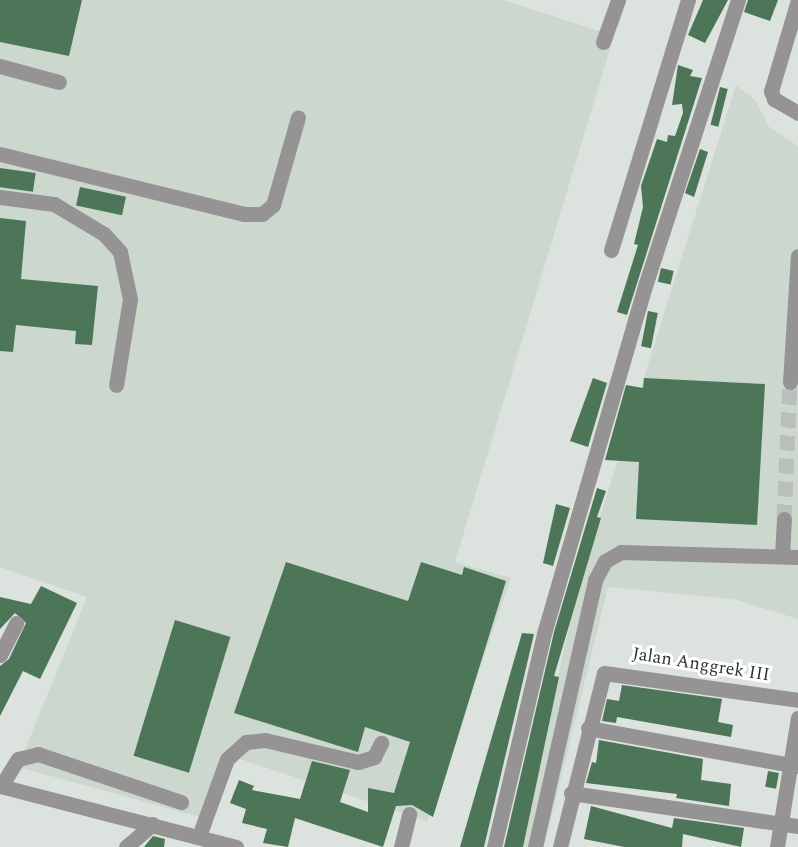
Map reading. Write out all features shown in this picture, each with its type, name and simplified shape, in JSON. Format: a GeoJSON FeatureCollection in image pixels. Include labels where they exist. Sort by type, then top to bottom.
{"type":"FeatureCollection","features":[{"type":"Feature","properties":{"kind":"street"},"geometry":{"type":"LineString","coordinates":[[603,42],[618,0]]}},
{"type":"Feature","properties":{"kind":"street"},"geometry":{"type":"LineString","coordinates":[[611,250],[688,0]]}},
{"type":"Feature","properties":{"kind":"street"},"geometry":{"type":"LineString","coordinates":[[494,847],[545,630],[646,282],[738,0]]}},
{"type":"Feature","properties":{"kind":"street"},"geometry":{"type":"LineString","coordinates":[[798,0],[771,91],[774,99],[798,113]]}},
{"type":"Feature","properties":{"kind":"street"},"geometry":{"type":"LineString","coordinates":[[0,66],[59,82]]}},
{"type":"Feature","properties":{"kind":"street"},"geometry":{"type":"LineString","coordinates":[[0,154],[243,214],[262,214],[273,205],[298,117]]}},
{"type":"Feature","properties":{"kind":"street"},"geometry":{"type":"LineString","coordinates":[[0,197],[59,206],[104,234],[120,252],[130,299],[116,385]]}},
{"type":"Feature","properties":{"kind":"street"},"geometry":{"type":"LineString","coordinates":[[790,382],[798,256]]}},
{"type":"Feature","properties":{"kind":"street"},"geometry":{"type":"LineString","coordinates":[[782,556],[783,519]]}},
{"type":"Feature","properties":{"kind":"street"},"geometry":{"type":"LineString","coordinates":[[535,847],[595,580],[605,561],[621,552],[798,557]]}},
{"type":"Feature","properties":{"kind":"street"},"geometry":{"type":"LineString","coordinates":[[0,655],[16,623]]}},
{"type":"Feature","properties":{"kind":"street","name":"Jalan Anggrek III"},"geometry":{"type":"LineString","coordinates":[[588,728],[602,679],[609,671],[798,700]]}},
{"type":"Feature","properties":{"kind":"street"},"geometry":{"type":"LineString","coordinates":[[777,847],[794,765],[798,718]]}},
{"type":"Feature","properties":{"kind":"street"},"geometry":{"type":"LineString","coordinates":[[560,847],[588,728],[794,765]]}},
{"type":"Feature","properties":{"kind":"street"},"geometry":{"type":"LineString","coordinates":[[199,836],[227,759],[246,742],[265,740],[358,762],[374,757],[381,743]]}},
{"type":"Feature","properties":{"kind":"street"},"geometry":{"type":"LineString","coordinates":[[181,802],[38,754],[18,759],[0,786],[236,847]]}},
{"type":"Feature","properties":{"kind":"street"},"geometry":{"type":"LineString","coordinates":[[571,793],[798,826]]}},
{"type":"Feature","properties":{"kind":"street"},"geometry":{"type":"LineString","coordinates":[[401,847],[409,814]]}},
{"type":"Feature","properties":{"kind":"street"},"geometry":{"type":"LineString","coordinates":[[126,847],[152,824]]}},
{"type":"Feature","properties":{"kind":"shaded area"},"geometry":{"type":"Polygon","coordinates":[[[0,0],[503,0],[614,36],[455,562],[511,578],[427,821],[237,758],[211,820],[18,767],[87,597],[0,567],[0,0]]]}},
{"type":"Feature","properties":{"kind":"shaded area"},"geometry":{"type":"Polygon","coordinates":[[[736,85],[756,101],[769,127],[798,146],[798,619],[734,599],[608,587],[544,847],[520,847],[578,587],[736,85]]]}},
{"type":"Feature","properties":{"kind":"building"},"geometry":{"type":"Polygon","coordinates":[[[0,0],[82,0],[69,56],[0,42],[0,0]]]}},
{"type":"Feature","properties":{"kind":"building"},"geometry":{"type":"Polygon","coordinates":[[[703,0],[728,0],[705,43],[688,35],[703,0]]]}},
{"type":"Feature","properties":{"kind":"building"},"geometry":{"type":"Polygon","coordinates":[[[748,0],[778,0],[770,21],[744,12],[748,0]]]}},
{"type":"Feature","properties":{"kind":"building"},"geometry":{"type":"Polygon","coordinates":[[[678,65],[693,70],[690,76],[702,78],[627,315],[617,312],[638,245],[634,244],[643,207],[641,186],[657,139],[667,142],[668,135],[675,136],[683,113],[682,104],[672,105],[678,65]]]}},
{"type":"Feature","properties":{"kind":"building"},"geometry":{"type":"Polygon","coordinates":[[[720,87],[728,89],[718,127],[711,125],[720,87]]]}},
{"type":"Feature","properties":{"kind":"building"},"geometry":{"type":"Polygon","coordinates":[[[700,149],[708,152],[694,197],[685,193],[700,149]]]}},
{"type":"Feature","properties":{"kind":"building"},"geometry":{"type":"Polygon","coordinates":[[[0,168],[36,173],[33,192],[0,187],[0,168]]]}},
{"type":"Feature","properties":{"kind":"building"},"geometry":{"type":"Polygon","coordinates":[[[80,187],[126,197],[122,215],[76,206],[80,187]]]}},
{"type":"Feature","properties":{"kind":"building"},"geometry":{"type":"Polygon","coordinates":[[[0,218],[26,221],[21,279],[98,286],[92,345],[75,344],[76,331],[16,325],[13,352],[0,351],[0,218]]]}},
{"type":"Feature","properties":{"kind":"building"},"geometry":{"type":"Polygon","coordinates":[[[661,268],[674,271],[671,285],[658,282],[661,268]]]}},
{"type":"Feature","properties":{"kind":"building"},"geometry":{"type":"Polygon","coordinates":[[[648,311],[658,313],[651,348],[641,346],[648,311]]]}},
{"type":"Feature","properties":{"kind":"building"},"geometry":{"type":"Polygon","coordinates":[[[593,378],[607,383],[588,447],[570,441],[593,378]]]}},
{"type":"Feature","properties":{"kind":"building"},"geometry":{"type":"Polygon","coordinates":[[[644,378],[765,384],[757,525],[636,519],[639,462],[605,460],[626,385],[643,388],[644,378]]]}},
{"type":"Feature","properties":{"kind":"building"},"geometry":{"type":"Polygon","coordinates":[[[597,488],[606,491],[597,517],[601,518],[554,676],[559,677],[523,847],[504,847],[554,632],[597,488]]]}},
{"type":"Feature","properties":{"kind":"building"},"geometry":{"type":"Polygon","coordinates":[[[556,504],[570,508],[553,566],[543,563],[556,504]]]}},
{"type":"Feature","properties":{"kind":"building"},"geometry":{"type":"Polygon","coordinates":[[[286,562],[408,601],[421,562],[462,575],[464,567],[506,581],[433,817],[412,805],[396,806],[383,847],[295,818],[288,847],[263,843],[267,829],[242,823],[246,809],[230,803],[239,780],[254,786],[252,790],[300,799],[312,761],[350,770],[340,802],[368,812],[368,788],[394,793],[410,742],[365,727],[358,752],[234,713],[286,562]]]}},
{"type":"Feature","properties":{"kind":"building"},"geometry":{"type":"Polygon","coordinates":[[[41,586],[77,603],[40,679],[23,671],[0,716],[0,666],[9,659],[26,623],[15,613],[0,629],[0,597],[31,604],[41,586]]]}},
{"type":"Feature","properties":{"kind":"building"},"geometry":{"type":"Polygon","coordinates":[[[175,620],[230,637],[189,773],[133,756],[175,620]]]}},
{"type":"Feature","properties":{"kind":"building"},"geometry":{"type":"Polygon","coordinates":[[[522,633],[534,634],[484,847],[460,847],[522,633]]]}},
{"type":"Feature","properties":{"kind":"building"},"geometry":{"type":"Polygon","coordinates":[[[622,685],[722,699],[718,722],[733,725],[731,737],[617,717],[616,723],[602,721],[607,699],[619,701],[622,685]]]}},
{"type":"Feature","properties":{"kind":"building"},"geometry":{"type":"Polygon","coordinates":[[[599,740],[703,759],[701,780],[731,784],[729,806],[676,798],[677,794],[586,783],[592,762],[596,763],[599,740]]]}},
{"type":"Feature","properties":{"kind":"building"},"geometry":{"type":"Polygon","coordinates":[[[768,771],[779,773],[776,789],[765,787],[768,771]]]}},
{"type":"Feature","properties":{"kind":"building"},"geometry":{"type":"Polygon","coordinates":[[[591,806],[672,828],[674,818],[744,828],[741,847],[683,834],[682,847],[624,847],[584,839],[591,806]]]}},
{"type":"Feature","properties":{"kind":"building"},"geometry":{"type":"Polygon","coordinates":[[[153,836],[165,839],[164,847],[144,847],[153,836]]]}},
{"type":"Feature","properties":{"kind":"tunnel"},"geometry":{"type":"LineString","coordinates":[[784,519],[790,382]]}}]}
